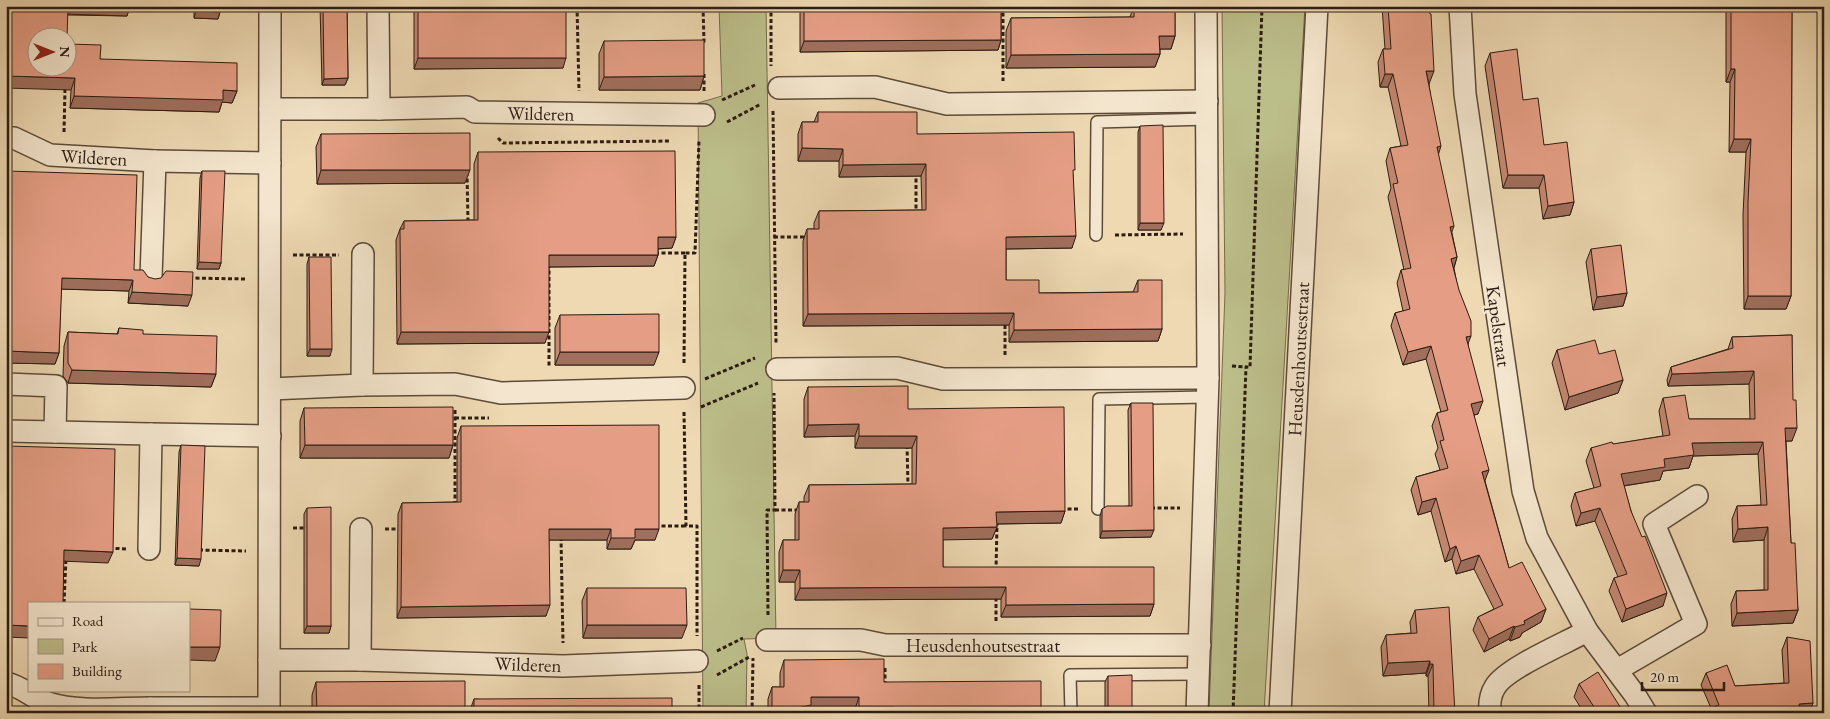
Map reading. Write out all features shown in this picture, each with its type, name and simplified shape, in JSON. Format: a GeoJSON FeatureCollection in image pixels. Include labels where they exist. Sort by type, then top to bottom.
{"type":"FeatureCollection","features":[{"type":"Feature","properties":{"kind":"street"},"geometry":{"type":"LineString","coordinates":[[28,692],[46,702],[68,708],[269,710],[270,6]]}},
{"type":"Feature","properties":{"kind":"street"},"geometry":{"type":"LineString","coordinates":[[378,6],[379,109]]}},
{"type":"Feature","properties":{"kind":"street"},"geometry":{"type":"LineString","coordinates":[[1197,713],[1208,387],[1209,234],[1206,6]]}},
{"type":"Feature","properties":{"kind":"street","name":"Heusdenhoutsestraat"},"geometry":{"type":"LineString","coordinates":[[1280,713],[1316,6]]}},
{"type":"Feature","properties":{"kind":"street","name":"Kapelstraat"},"geometry":{"type":"LineString","coordinates":[[1460,6],[1465,94],[1523,491],[1537,538],[1588,631],[1646,713]]}},
{"type":"Feature","properties":{"kind":"street"},"geometry":{"type":"LineString","coordinates":[[774,88],[875,87],[948,104],[1003,103],[1207,110]]}},
{"type":"Feature","properties":{"kind":"street","name":"Wilderen"},"geometry":{"type":"LineString","coordinates":[[270,109],[467,107],[475,112],[710,116]]}},
{"type":"Feature","properties":{"kind":"street","name":"Wilderen"},"geometry":{"type":"LineString","coordinates":[[6,138],[14,138],[50,155],[270,163]]}},
{"type":"Feature","properties":{"kind":"street","name":"Wilderen"},"geometry":{"type":"LineString","coordinates":[[151,278],[155,160]]}},
{"type":"Feature","properties":{"kind":"street"},"geometry":{"type":"LineString","coordinates":[[362,254],[362,385]]}},
{"type":"Feature","properties":{"kind":"street"},"geometry":{"type":"LineString","coordinates":[[776,372],[897,368],[943,379],[1005,379],[1208,387]]}},
{"type":"Feature","properties":{"kind":"street"},"geometry":{"type":"LineString","coordinates":[[6,384],[56,386],[55,432]]}},
{"type":"Feature","properties":{"kind":"street"},"geometry":{"type":"LineString","coordinates":[[270,389],[362,385],[455,384],[501,393],[684,388]]}},
{"type":"Feature","properties":{"kind":"street"},"geometry":{"type":"LineString","coordinates":[[6,430],[270,436]]}},
{"type":"Feature","properties":{"kind":"street"},"geometry":{"type":"LineString","coordinates":[[149,549],[151,434]]}},
{"type":"Feature","properties":{"kind":"street"},"geometry":{"type":"LineString","coordinates":[[1617,670],[1696,624],[1654,524],[1697,496]]}},
{"type":"Feature","properties":{"kind":"street"},"geometry":{"type":"LineString","coordinates":[[360,660],[361,529]]}},
{"type":"Feature","properties":{"kind":"street"},"geometry":{"type":"LineString","coordinates":[[1490,713],[1489,700],[1495,686],[1508,673],[1588,631]]}},
{"type":"Feature","properties":{"kind":"street","name":"Heusdenhoutsestraat"},"geometry":{"type":"LineString","coordinates":[[768,632],[861,640],[885,645],[1200,645]]}},
{"type":"Feature","properties":{"kind":"street","name":"Wilderen"},"geometry":{"type":"LineString","coordinates":[[269,660],[360,660],[563,666],[697,661]]}},
{"type":"Feature","properties":{"kind":"street"},"geometry":{"type":"LineString","coordinates":[[6,683],[18,686],[28,692]]}},
{"type":"Feature","properties":{"kind":"lane"},"geometry":{"type":"LineString","coordinates":[[1096,235],[1097,122],[1207,110]]}},
{"type":"Feature","properties":{"kind":"lane"},"geometry":{"type":"LineString","coordinates":[[1098,509],[1099,399],[1208,387]]}},
{"type":"Feature","properties":{"kind":"lane"},"geometry":{"type":"LineString","coordinates":[[1071,713],[1070,675],[1198,674]]}},
{"type":"Feature","properties":{"kind":"path"},"geometry":{"type":"LineString","coordinates":[[577,6],[579,113]]}},
{"type":"Feature","properties":{"kind":"path"},"geometry":{"type":"LineString","coordinates":[[703,6],[704,52]]}},
{"type":"Feature","properties":{"kind":"path"},"geometry":{"type":"LineString","coordinates":[[771,6],[774,88],[775,510]]}},
{"type":"Feature","properties":{"kind":"path"},"geometry":{"type":"LineString","coordinates":[[1003,6],[1003,103]]}},
{"type":"Feature","properties":{"kind":"path"},"geometry":{"type":"LineString","coordinates":[[1233,713],[1246,367],[1250,367],[1262,6]]}},
{"type":"Feature","properties":{"kind":"path"},"geometry":{"type":"LineString","coordinates":[[646,253],[695,253],[698,141],[705,134],[710,116],[704,71]]}},
{"type":"Feature","properties":{"kind":"path"},"geometry":{"type":"LineString","coordinates":[[64,156],[65,87]]}},
{"type":"Feature","properties":{"kind":"path"},"geometry":{"type":"LineString","coordinates":[[710,116],[774,88]]}},
{"type":"Feature","properties":{"kind":"path"},"geometry":{"type":"LineString","coordinates":[[710,116],[774,88]]}},
{"type":"Feature","properties":{"kind":"path"},"geometry":{"type":"LineString","coordinates":[[467,166],[468,224]]}},
{"type":"Feature","properties":{"kind":"path"},"geometry":{"type":"LineString","coordinates":[[916,171],[916,218]]}},
{"type":"Feature","properties":{"kind":"path"},"geometry":{"type":"LineString","coordinates":[[1096,235],[1209,234]]}},
{"type":"Feature","properties":{"kind":"path"},"geometry":{"type":"LineString","coordinates":[[774,237],[812,237]]}},
{"type":"Feature","properties":{"kind":"path"},"geometry":{"type":"LineString","coordinates":[[685,253],[684,414],[686,526]]}},
{"type":"Feature","properties":{"kind":"path"},"geometry":{"type":"LineString","coordinates":[[270,256],[362,254]]}},
{"type":"Feature","properties":{"kind":"path"},"geometry":{"type":"LineString","coordinates":[[549,254],[549,392]]}},
{"type":"Feature","properties":{"kind":"path"},"geometry":{"type":"LineString","coordinates":[[1005,312],[1005,379]]}},
{"type":"Feature","properties":{"kind":"path"},"geometry":{"type":"LineString","coordinates":[[684,388],[760,356]]}},
{"type":"Feature","properties":{"kind":"path"},"geometry":{"type":"LineString","coordinates":[[684,414],[776,372]]}},
{"type":"Feature","properties":{"kind":"path"},"geometry":{"type":"LineString","coordinates":[[455,384],[455,510]]}},
{"type":"Feature","properties":{"kind":"path"},"geometry":{"type":"LineString","coordinates":[[907,440],[908,489]]}},
{"type":"Feature","properties":{"kind":"path"},"geometry":{"type":"LineString","coordinates":[[1064,499],[1064,509]]}},
{"type":"Feature","properties":{"kind":"path"},"geometry":{"type":"LineString","coordinates":[[1146,508],[1204,508]]}},
{"type":"Feature","properties":{"kind":"path"},"geometry":{"type":"LineString","coordinates":[[1054,509],[1098,509]]}},
{"type":"Feature","properties":{"kind":"path"},"geometry":{"type":"LineString","coordinates":[[697,661],[768,632],[767,510],[804,510]]}},
{"type":"Feature","properties":{"kind":"path"},"geometry":{"type":"LineString","coordinates":[[996,577],[997,518]]}},
{"type":"Feature","properties":{"kind":"path"},"geometry":{"type":"LineString","coordinates":[[647,526],[697,526],[699,713]]}},
{"type":"Feature","properties":{"kind":"path"},"geometry":{"type":"LineString","coordinates":[[270,528],[315,528]]}},
{"type":"Feature","properties":{"kind":"path"},"geometry":{"type":"LineString","coordinates":[[361,529],[408,529]]}},
{"type":"Feature","properties":{"kind":"path"},"geometry":{"type":"LineString","coordinates":[[64,602],[66,556]]}},
{"type":"Feature","properties":{"kind":"path"},"geometry":{"type":"LineString","coordinates":[[996,587],[996,646]]}},
{"type":"Feature","properties":{"kind":"path"},"geometry":{"type":"LineString","coordinates":[[885,645],[885,694]]}},
{"type":"Feature","properties":{"kind":"path"},"geometry":{"type":"LineString","coordinates":[[714,677],[753,654],[752,713]]}},
{"type":"Feature","properties":{"kind":"path"},"geometry":{"type":"LineString","coordinates":[[699,686],[706,682]]}},
{"type":"Feature","properties":{"kind":"green space"},"geometry":{"type":"Polygon","coordinates":[[[719,6],[766,6],[776,638],[744,639],[747,654],[746,713],[703,713],[698,103],[722,96],[719,6]]]}},
{"type":"Feature","properties":{"kind":"green space"},"geometry":{"type":"Polygon","coordinates":[[[1222,6],[1305,6],[1264,713],[1209,713],[1225,293],[1222,6]]]}},
{"type":"Feature","properties":{"kind":"building"},"geometry":{"type":"Polygon","coordinates":[[[6,6],[68,6],[67,28],[28,28],[28,77],[6,76],[6,6]]]}},
{"type":"Feature","properties":{"kind":"building"},"geometry":{"type":"Polygon","coordinates":[[[197,6],[220,6],[220,12],[196,11],[197,6]]]}},
{"type":"Feature","properties":{"kind":"building"},"geometry":{"type":"Polygon","coordinates":[[[323,6],[347,6],[348,78],[324,79],[323,6]]]}},
{"type":"Feature","properties":{"kind":"building"},"geometry":{"type":"Polygon","coordinates":[[[418,6],[566,6],[566,58],[418,58],[418,6]]]}},
{"type":"Feature","properties":{"kind":"building"},"geometry":{"type":"Polygon","coordinates":[[[804,6],[1001,6],[1001,40],[804,41],[804,6]]]}},
{"type":"Feature","properties":{"kind":"building"},"geometry":{"type":"Polygon","coordinates":[[[1134,6],[1175,6],[1175,36],[1159,36],[1160,54],[1011,55],[1011,18],[1134,17],[1134,6]]]}},
{"type":"Feature","properties":{"kind":"building"},"geometry":{"type":"Polygon","coordinates":[[[1388,6],[1429,6],[1434,71],[1426,71],[1441,146],[1437,147],[1454,226],[1450,227],[1457,257],[1451,259],[1459,290],[1471,321],[1471,336],[1466,337],[1483,401],[1471,404],[1489,470],[1482,472],[1509,568],[1522,562],[1546,609],[1524,621],[1525,624],[1514,626],[1489,639],[1478,617],[1503,605],[1479,555],[1461,561],[1456,546],[1450,549],[1436,498],[1422,502],[1416,477],[1448,468],[1440,441],[1444,440],[1437,413],[1448,410],[1431,346],[1408,352],[1395,313],[1410,309],[1401,270],[1411,268],[1393,184],[1398,183],[1390,148],[1408,145],[1393,74],[1385,74],[1383,49],[1391,49],[1388,6]]]}},
{"type":"Feature","properties":{"kind":"building"},"geometry":{"type":"Polygon","coordinates":[[[1731,6],[1792,6],[1791,296],[1748,296],[1748,202],[1751,139],[1734,139],[1735,69],[1731,69],[1731,6]]]}},
{"type":"Feature","properties":{"kind":"building"},"geometry":{"type":"Polygon","coordinates":[[[704,40],[704,76],[604,77],[604,41],[704,40]]]}},
{"type":"Feature","properties":{"kind":"building"},"geometry":{"type":"Polygon","coordinates":[[[78,44],[101,45],[100,59],[237,63],[237,91],[223,90],[223,100],[74,96],[75,78],[78,78],[78,44]]]}},
{"type":"Feature","properties":{"kind":"building"},"geometry":{"type":"Polygon","coordinates":[[[1517,49],[1523,100],[1538,98],[1544,145],[1567,142],[1574,202],[1548,206],[1544,175],[1508,175],[1490,53],[1517,49]]]}},
{"type":"Feature","properties":{"kind":"building"},"geometry":{"type":"Polygon","coordinates":[[[818,112],[917,112],[917,134],[1074,132],[1075,170],[1073,170],[1076,236],[1006,237],[1006,280],[1039,280],[1039,293],[1063,293],[1138,292],[1138,280],[1162,280],[1162,329],[1014,330],[1014,313],[808,314],[807,229],[819,229],[819,211],[926,210],[926,164],[843,165],[843,149],[802,148],[802,122],[818,122],[818,112]]]}},
{"type":"Feature","properties":{"kind":"building"},"geometry":{"type":"Polygon","coordinates":[[[1163,125],[1164,223],[1140,223],[1140,126],[1163,125]]]}},
{"type":"Feature","properties":{"kind":"building"},"geometry":{"type":"Polygon","coordinates":[[[470,133],[470,170],[321,170],[321,134],[470,133]]]}},
{"type":"Feature","properties":{"kind":"building"},"geometry":{"type":"Polygon","coordinates":[[[675,151],[676,237],[658,237],[658,255],[549,255],[549,332],[401,332],[400,229],[404,229],[404,221],[478,220],[478,152],[675,151]]]}},
{"type":"Feature","properties":{"kind":"building"},"geometry":{"type":"Polygon","coordinates":[[[6,171],[137,175],[134,270],[143,270],[148,277],[155,279],[161,278],[166,271],[193,272],[192,295],[132,292],[133,280],[62,278],[59,353],[6,351],[6,171]]]}},
{"type":"Feature","properties":{"kind":"building"},"geometry":{"type":"Polygon","coordinates":[[[202,171],[225,171],[221,263],[199,262],[202,171]]]}},
{"type":"Feature","properties":{"kind":"building"},"geometry":{"type":"Polygon","coordinates":[[[1621,245],[1627,293],[1597,297],[1591,249],[1621,245]]]}},
{"type":"Feature","properties":{"kind":"building"},"geometry":{"type":"Polygon","coordinates":[[[309,257],[331,257],[332,349],[310,349],[309,257]]]}},
{"type":"Feature","properties":{"kind":"building"},"geometry":{"type":"Polygon","coordinates":[[[659,314],[659,352],[560,352],[560,315],[659,314]]]}},
{"type":"Feature","properties":{"kind":"building"},"geometry":{"type":"Polygon","coordinates":[[[119,328],[143,330],[143,334],[217,336],[216,374],[72,370],[68,363],[68,332],[118,334],[119,328]]]}},
{"type":"Feature","properties":{"kind":"building"},"geometry":{"type":"Polygon","coordinates":[[[1792,335],[1793,400],[1796,400],[1797,428],[1785,428],[1791,543],[1795,543],[1798,610],[1737,613],[1736,591],[1768,590],[1768,527],[1738,529],[1737,506],[1767,505],[1763,442],[1692,443],[1694,455],[1664,459],[1665,467],[1621,474],[1631,511],[1642,537],[1645,536],[1667,593],[1626,609],[1614,578],[1627,574],[1600,508],[1581,513],[1575,493],[1601,486],[1591,448],[1612,442],[1613,444],[1670,435],[1663,398],[1685,395],[1689,419],[1755,419],[1754,371],[1672,374],[1671,367],[1733,348],[1732,337],[1792,335]]]}},
{"type":"Feature","properties":{"kind":"building"},"geometry":{"type":"Polygon","coordinates":[[[1595,340],[1599,354],[1615,350],[1623,380],[1569,397],[1557,350],[1595,340]]]}},
{"type":"Feature","properties":{"kind":"building"},"geometry":{"type":"Polygon","coordinates":[[[908,386],[908,409],[1064,407],[1065,511],[996,512],[997,527],[943,528],[943,567],[1154,567],[1154,604],[1006,605],[1006,587],[800,588],[800,570],[783,570],[783,540],[799,540],[799,502],[809,502],[809,485],[916,484],[917,436],[859,436],[859,424],[808,425],[808,387],[908,386]]]}},
{"type":"Feature","properties":{"kind":"building"},"geometry":{"type":"Polygon","coordinates":[[[1131,403],[1153,403],[1154,530],[1102,531],[1102,509],[1107,506],[1132,506],[1131,403]]]}},
{"type":"Feature","properties":{"kind":"building"},"geometry":{"type":"Polygon","coordinates":[[[453,407],[453,445],[305,445],[304,408],[453,407]]]}},
{"type":"Feature","properties":{"kind":"building"},"geometry":{"type":"Polygon","coordinates":[[[659,425],[659,529],[635,529],[635,538],[611,538],[611,529],[549,529],[550,605],[401,607],[402,503],[461,502],[461,426],[659,425]]]}},
{"type":"Feature","properties":{"kind":"building"},"geometry":{"type":"Polygon","coordinates":[[[181,445],[205,446],[201,559],[177,558],[181,445]]]}},
{"type":"Feature","properties":{"kind":"building"},"geometry":{"type":"Polygon","coordinates":[[[6,446],[115,449],[113,552],[64,550],[63,602],[28,602],[28,626],[6,625],[6,446]]]}},
{"type":"Feature","properties":{"kind":"building"},"geometry":{"type":"Polygon","coordinates":[[[331,507],[331,626],[307,626],[307,508],[331,507]]]}},
{"type":"Feature","properties":{"kind":"building"},"geometry":{"type":"Polygon","coordinates":[[[587,588],[686,588],[687,625],[587,625],[587,588]]]}},
{"type":"Feature","properties":{"kind":"building"},"geometry":{"type":"Polygon","coordinates":[[[1449,607],[1455,713],[1434,713],[1433,664],[1430,664],[1430,661],[1388,663],[1386,635],[1417,633],[1415,610],[1449,607]]]}},
{"type":"Feature","properties":{"kind":"building"},"geometry":{"type":"Polygon","coordinates":[[[190,609],[221,610],[220,647],[190,647],[190,609]]]}},
{"type":"Feature","properties":{"kind":"building"},"geometry":{"type":"Polygon","coordinates":[[[1787,637],[1810,641],[1813,703],[1799,704],[1801,713],[1699,713],[1719,705],[1706,673],[1727,665],[1735,686],[1789,683],[1787,637]]]}},
{"type":"Feature","properties":{"kind":"building"},"geometry":{"type":"Polygon","coordinates":[[[884,659],[884,682],[1041,681],[1041,713],[893,713],[893,707],[859,707],[859,697],[811,697],[811,705],[793,709],[793,713],[772,713],[772,687],[784,687],[784,660],[884,659]]]}},
{"type":"Feature","properties":{"kind":"building"},"geometry":{"type":"Polygon","coordinates":[[[1598,672],[1624,713],[1598,713],[1579,684],[1598,672]]]}},
{"type":"Feature","properties":{"kind":"building"},"geometry":{"type":"Polygon","coordinates":[[[1132,675],[1132,713],[1108,713],[1108,676],[1132,675]]]}},
{"type":"Feature","properties":{"kind":"building"},"geometry":{"type":"Polygon","coordinates":[[[465,681],[465,713],[317,713],[316,682],[465,681]]]}},
{"type":"Feature","properties":{"kind":"building"},"geometry":{"type":"Polygon","coordinates":[[[672,698],[672,713],[474,713],[474,699],[672,698]]]}}]}
